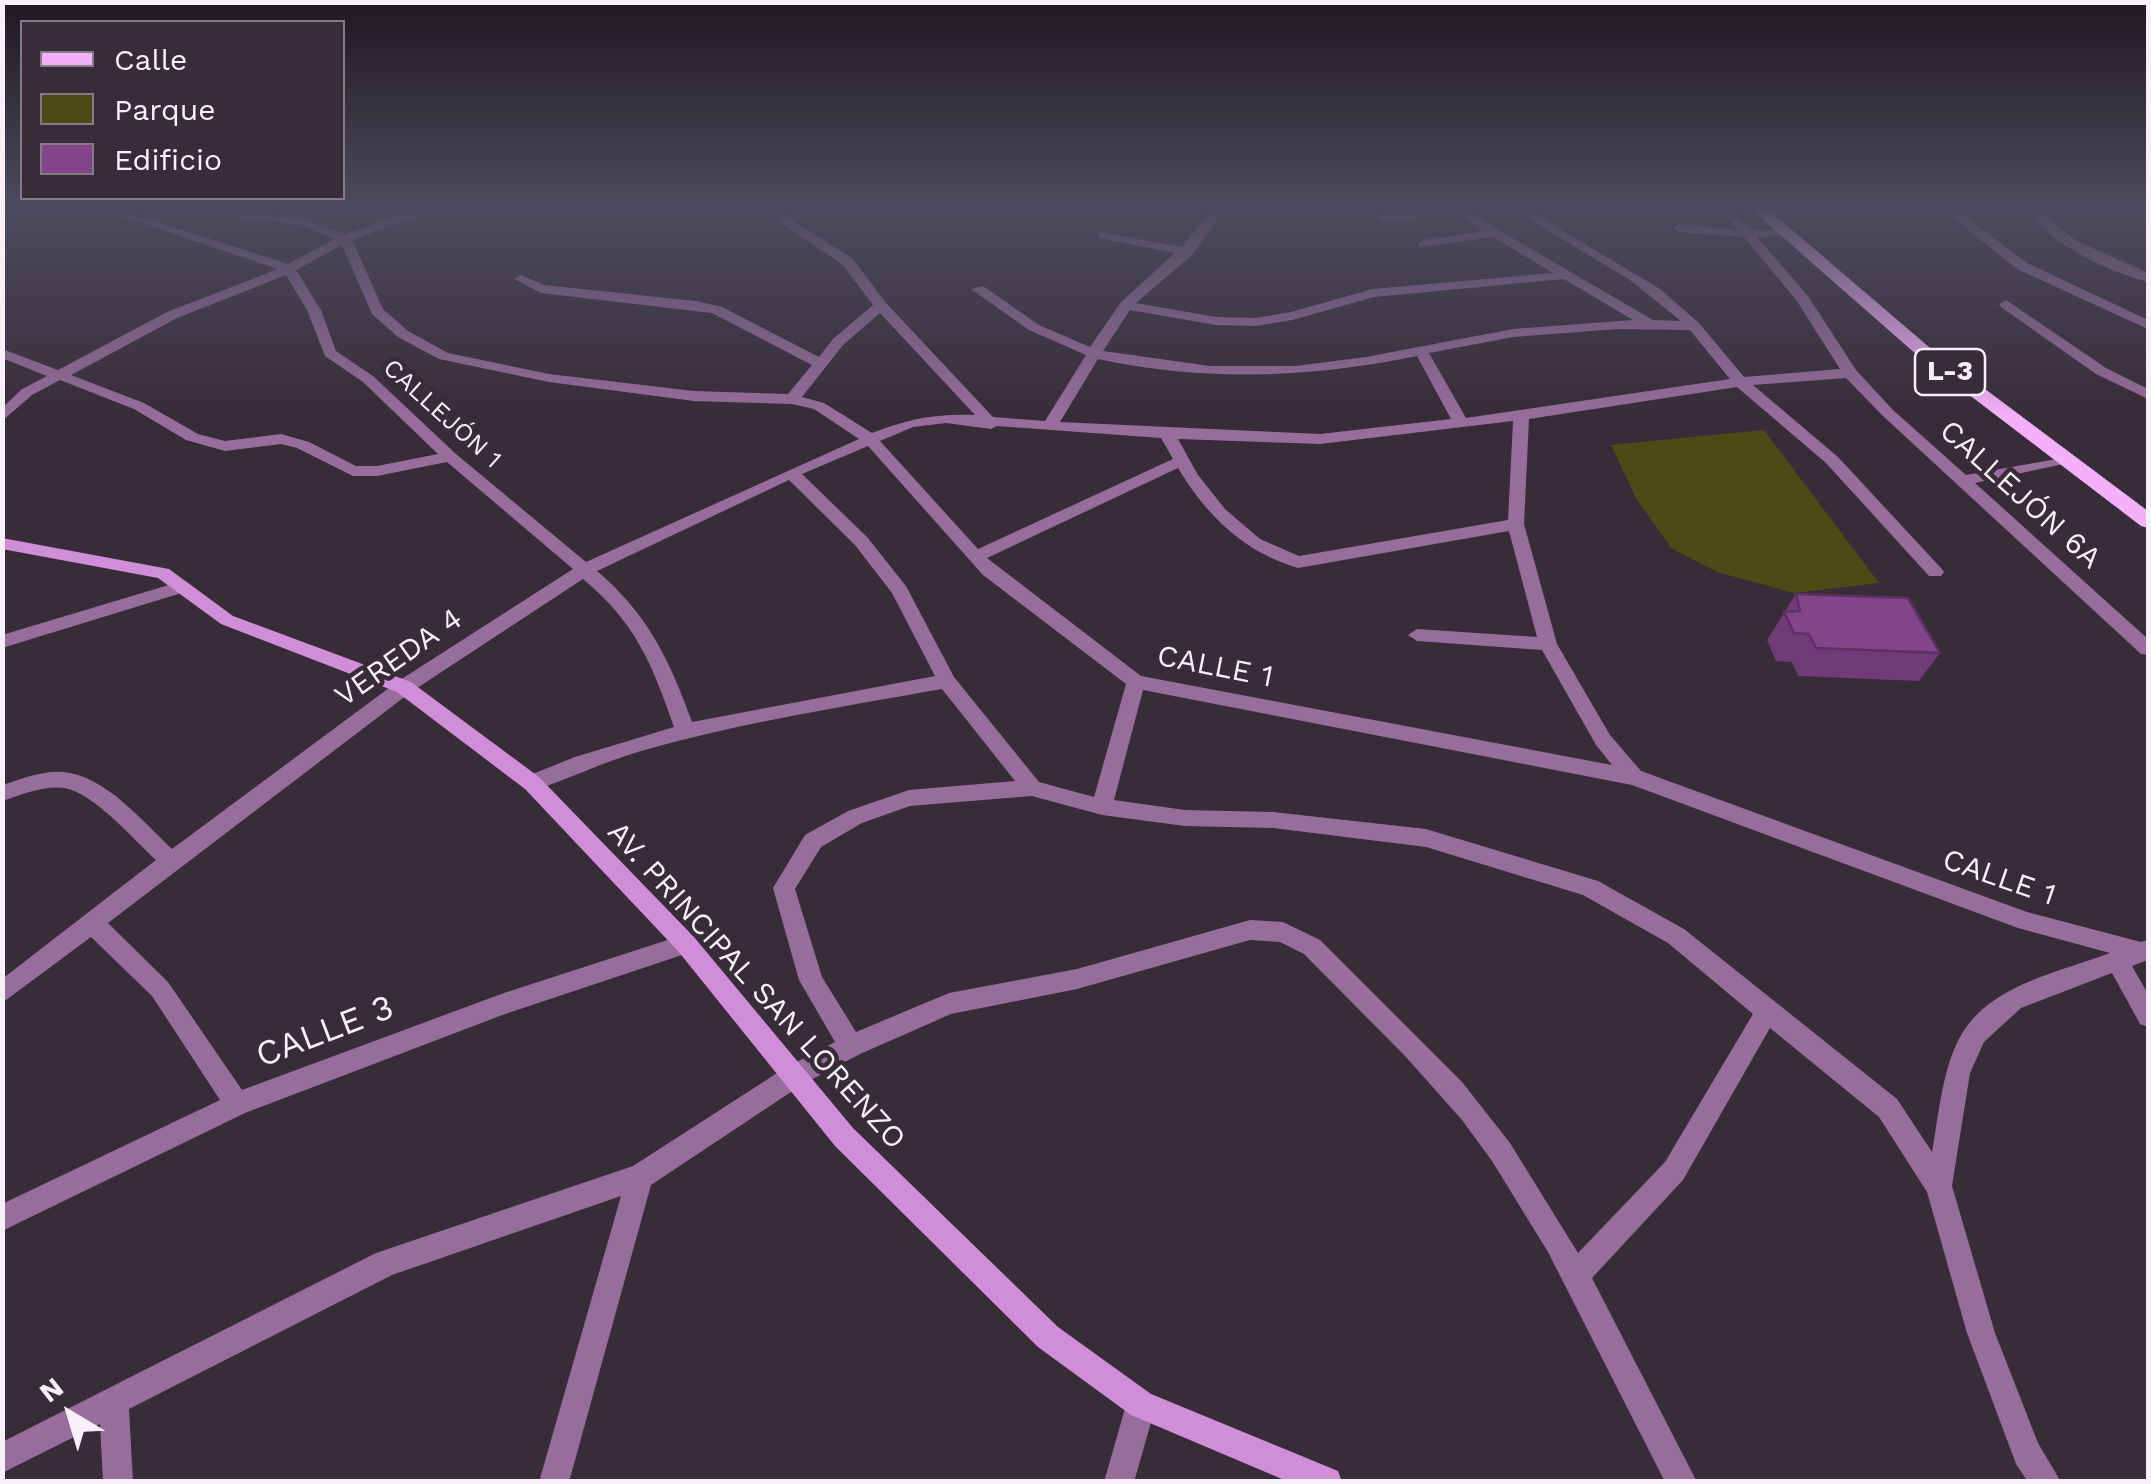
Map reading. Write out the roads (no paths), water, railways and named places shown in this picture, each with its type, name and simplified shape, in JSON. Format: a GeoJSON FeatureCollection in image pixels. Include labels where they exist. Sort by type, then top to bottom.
{"type":"FeatureCollection","features":[{"type":"Feature","properties":{"kind":"main road","name":"L-3"},"geometry":{"type":"LineString","coordinates":[[1842,280],[1923,351],[2062,460],[2148,521]]}},
{"type":"Feature","properties":{"kind":"main road","name":"L-3"},"geometry":{"type":"LineString","coordinates":[[1861,280],[1964,372],[2148,504]]}},
{"type":"Feature","properties":{"kind":"main road","name":"AV. PRINCIPAL SAN LORENZO"},"geometry":{"type":"LineString","coordinates":[[2,544],[163,573],[227,620],[404,687],[532,783],[686,944],[844,1137],[1048,1337],[1141,1405],[1327,1482]]}},
{"type":"Feature","properties":{"kind":"street"},"geometry":{"type":"LineString","coordinates":[[2,417],[27,392],[56,376],[172,315],[260,280]]}},
{"type":"Feature","properties":{"kind":"street","name":"CALLEJÓN 1"},"geometry":{"type":"LineString","coordinates":[[288,280],[314,310],[330,352],[368,379],[450,457],[607,589],[642,630],[662,664],[686,732]]}},
{"type":"Feature","properties":{"kind":"street","name":"CALLE 1"},"geometry":{"type":"LineString","coordinates":[[364,280],[377,311],[404,334],[444,356],[548,378],[657,392],[792,399],[819,406],[870,438],[975,557],[1062,629],[1136,682],[1634,777],[2026,922],[2136,954]]}},
{"type":"Feature","properties":{"kind":"street"},"geometry":{"type":"LineString","coordinates":[[524,280],[541,289],[696,304],[717,310],[820,363]]}},
{"type":"Feature","properties":{"kind":"street"},"geometry":{"type":"LineString","coordinates":[[862,280],[991,424]]}},
{"type":"Feature","properties":{"kind":"street"},"geometry":{"type":"LineString","coordinates":[[1050,425],[1126,305],[1150,280]]}},
{"type":"Feature","properties":{"kind":"street"},"geometry":{"type":"LineString","coordinates":[[1126,305],[1216,321],[1255,322],[1373,294],[1516,280]]}},
{"type":"Feature","properties":{"kind":"street"},"geometry":{"type":"LineString","coordinates":[[1578,280],[1649,324]]}},
{"type":"Feature","properties":{"kind":"street"},"geometry":{"type":"LineString","coordinates":[[1641,280],[1675,305],[1740,382],[1832,460],[1935,572]]}},
{"type":"Feature","properties":{"kind":"street","name":"CALLEJÓN 6A"},"geometry":{"type":"LineString","coordinates":[[1788,280],[1850,373],[1888,414],[2148,649]]}},
{"type":"Feature","properties":{"kind":"street"},"geometry":{"type":"LineString","coordinates":[[2052,280],[2148,325]]}},
{"type":"Feature","properties":{"kind":"street"},"geometry":{"type":"LineString","coordinates":[[978,289],[1031,326],[1097,354],[1175,366],[1248,370],[1322,368],[1494,336],[1649,324],[1694,326]]}},
{"type":"Feature","properties":{"kind":"street"},"geometry":{"type":"LineString","coordinates":[[2006,304],[2089,363],[2148,395]]}},
{"type":"Feature","properties":{"kind":"street"},"geometry":{"type":"LineString","coordinates":[[792,399],[820,363],[882,306]]}},
{"type":"Feature","properties":{"kind":"street"},"geometry":{"type":"LineString","coordinates":[[1421,351],[1461,423]]}},
{"type":"Feature","properties":{"kind":"street"},"geometry":{"type":"LineString","coordinates":[[2,352],[138,406],[192,437],[226,446],[282,440],[304,446],[353,471],[377,471],[450,457]]}},
{"type":"Feature","properties":{"kind":"street"},"geometry":{"type":"LineString","coordinates":[[2,368],[40,369]]}},
{"type":"Feature","properties":{"kind":"street"},"geometry":{"type":"LineString","coordinates":[[1740,382],[1850,373]]}},
{"type":"Feature","properties":{"kind":"street"},"geometry":{"type":"LineString","coordinates":[[2132,386],[2148,377]]}},
{"type":"Feature","properties":{"kind":"street","name":"VEREDA 4"},"geometry":{"type":"LineString","coordinates":[[2,993],[170,861],[404,687],[584,570],[870,438],[910,424],[946,418],[1167,434],[1320,439],[1520,416],[1740,382]]}},
{"type":"Feature","properties":{"kind":"street"},"geometry":{"type":"LineString","coordinates":[[1520,416],[1516,524],[1548,644],[1603,740],[1634,777]]}},
{"type":"Feature","properties":{"kind":"street"},"geometry":{"type":"LineString","coordinates":[[1167,434],[1214,509],[1239,535],[1269,554],[1298,562],[1516,524]]}},
{"type":"Feature","properties":{"kind":"street"},"geometry":{"type":"LineString","coordinates":[[1962,481],[2062,460]]}},
{"type":"Feature","properties":{"kind":"street"},"geometry":{"type":"LineString","coordinates":[[975,557],[1181,461]]}},
{"type":"Feature","properties":{"kind":"street"},"geometry":{"type":"LineString","coordinates":[[790,473],[861,542],[900,590],[947,681],[1032,788]]}},
{"type":"Feature","properties":{"kind":"street"},"geometry":{"type":"LineString","coordinates":[[2,642],[182,587]]}},
{"type":"Feature","properties":{"kind":"street"},"geometry":{"type":"LineString","coordinates":[[1416,635],[1548,644]]}},
{"type":"Feature","properties":{"kind":"street"},"geometry":{"type":"LineString","coordinates":[[532,783],[632,744],[947,681]]}},
{"type":"Feature","properties":{"kind":"street"},"geometry":{"type":"LineString","coordinates":[[1102,806],[1136,682]]}},
{"type":"Feature","properties":{"kind":"street"},"geometry":{"type":"LineString","coordinates":[[2,793],[42,782],[68,780],[87,788],[170,861]]}},
{"type":"Feature","properties":{"kind":"street"},"geometry":{"type":"LineString","coordinates":[[850,1046],[811,980],[784,888],[813,841],[854,817],[910,798],[1032,788],[1102,806],[1184,818],[1273,820],[1426,838],[1590,888],[1676,936],[1888,1108],[1939,1186],[1981,1333],[2027,1453],[2046,1482]]}},
{"type":"Feature","properties":{"kind":"street"},"geometry":{"type":"LineString","coordinates":[[92,924],[160,989],[237,1104]]}},
{"type":"Feature","properties":{"kind":"street"},"geometry":{"type":"LineString","coordinates":[[2,1458],[386,1263],[640,1178],[794,1076],[850,1046],[950,1004],[1077,978],[1250,930],[1283,932],[1312,947],[1470,1110],[1518,1179],[1682,1482]]}},
{"type":"Feature","properties":{"kind":"street","name":"CALLE 3"},"geometry":{"type":"LineString","coordinates":[[2,1218],[237,1104],[504,1004],[686,944]]}},
{"type":"Feature","properties":{"kind":"street"},"geometry":{"type":"LineString","coordinates":[[1939,1186],[1958,1073],[1975,1034],[2013,1000],[2136,954],[2148,1016]]}},
{"type":"Feature","properties":{"kind":"street"},"geometry":{"type":"LineString","coordinates":[[1574,1278],[1674,1171],[1766,1011]]}},
{"type":"Feature","properties":{"kind":"street"},"geometry":{"type":"LineString","coordinates":[[554,1482],[640,1178]]}},
{"type":"Feature","properties":{"kind":"street"},"geometry":{"type":"LineString","coordinates":[[114,1401],[118,1482]]}},
{"type":"Feature","properties":{"kind":"street"},"geometry":{"type":"LineString","coordinates":[[1118,1482],[1141,1405]]}}]}
